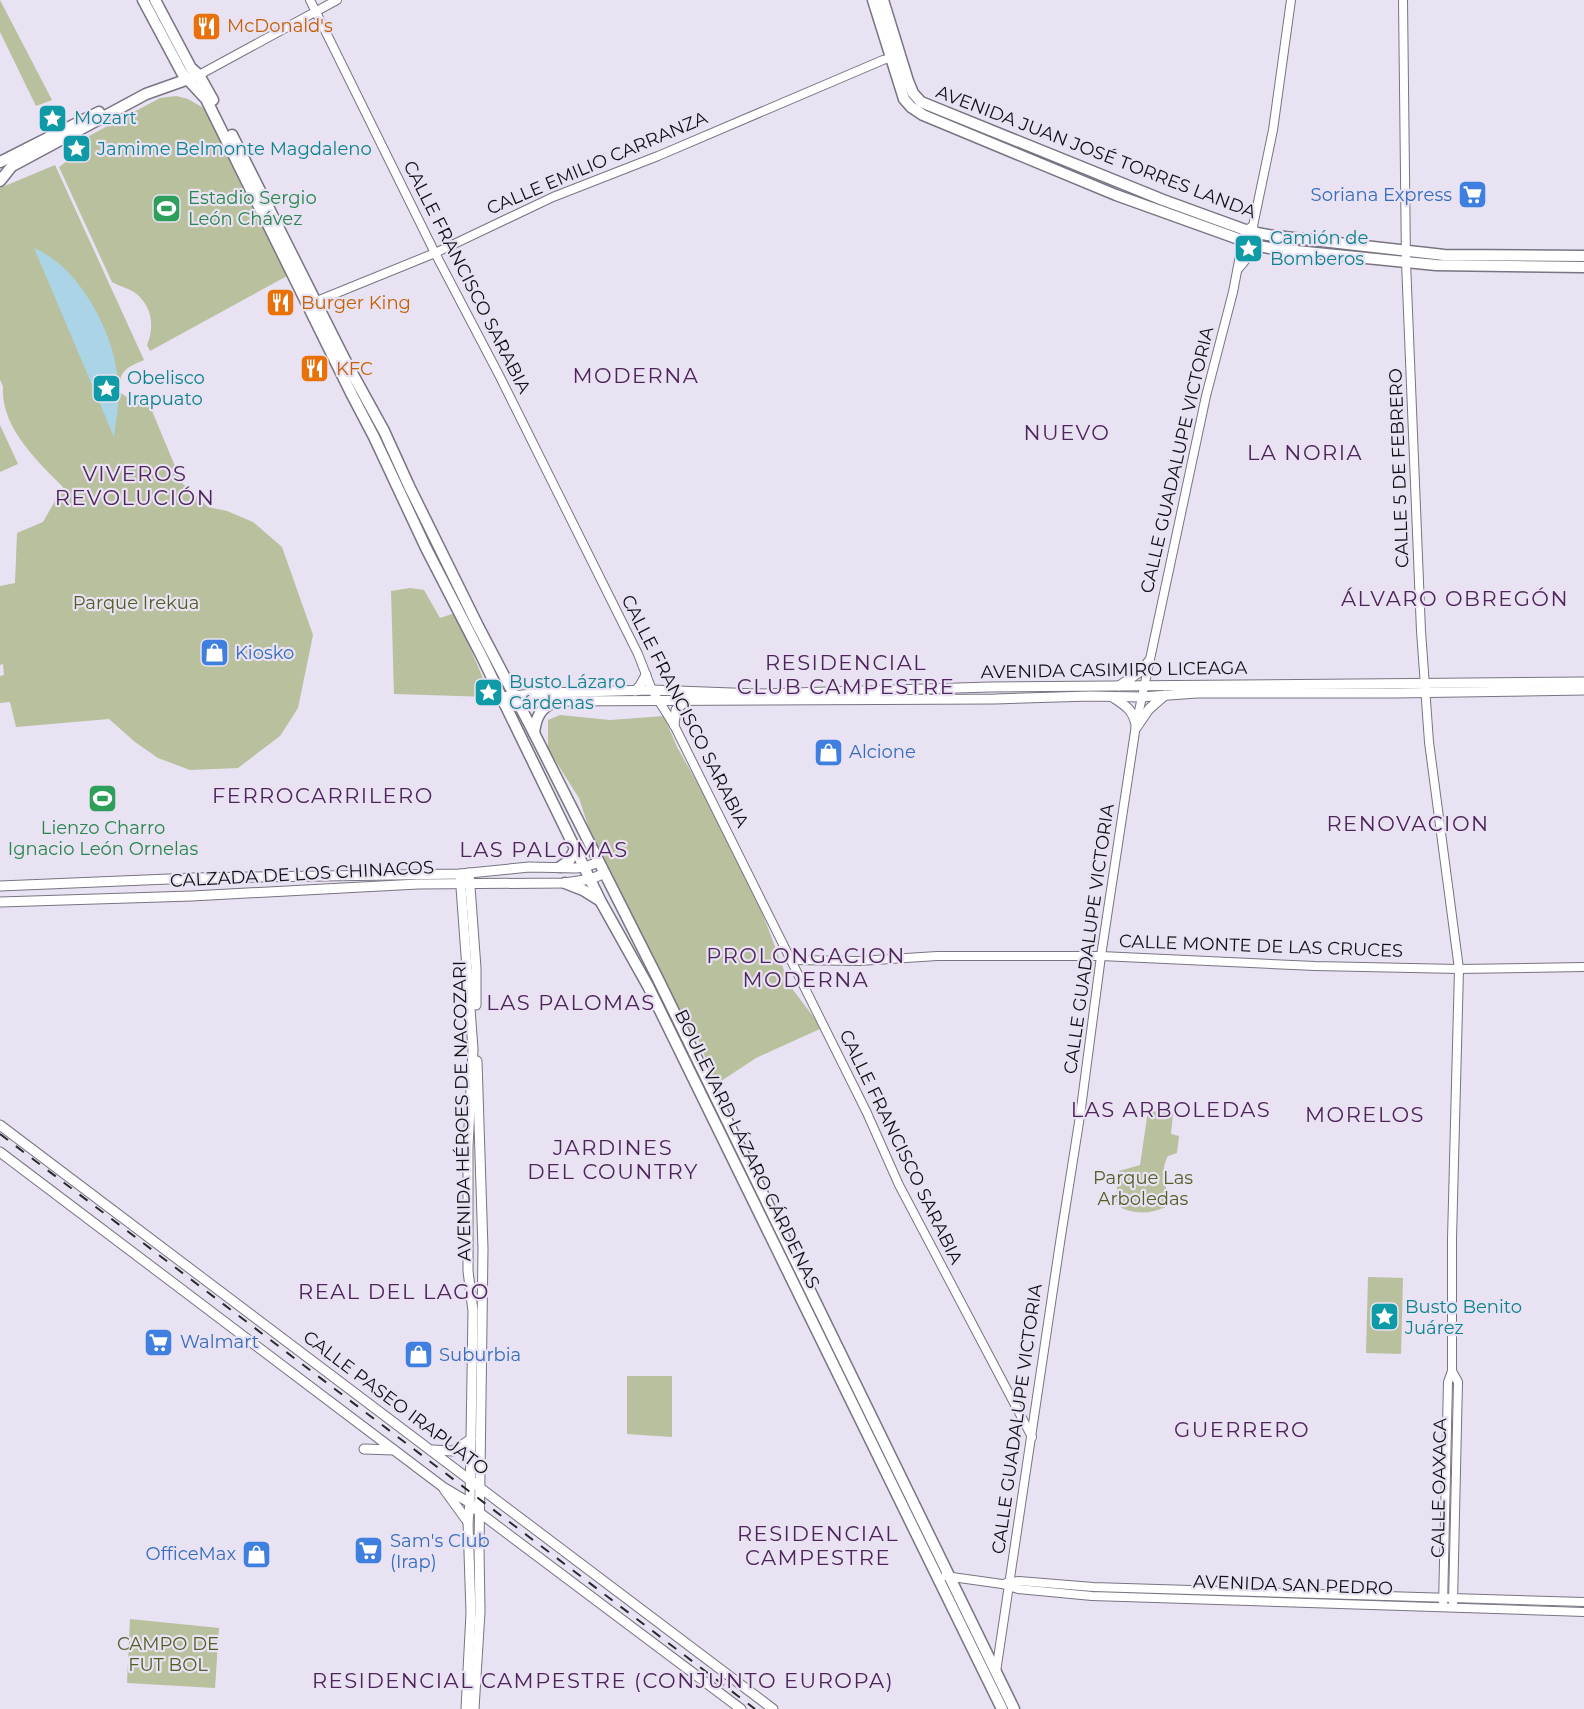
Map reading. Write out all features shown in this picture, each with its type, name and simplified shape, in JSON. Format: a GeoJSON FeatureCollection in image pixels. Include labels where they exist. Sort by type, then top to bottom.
{"type":"FeatureCollection","features":[{"type":"Feature","properties":{"kind":"main road","name":"BOULEVARD LÁZARO CÁRDENAS"},"geometry":{"type":"LineString","coordinates":[[143,0],[206,99],[312,303],[384,431],[409,486],[605,873],[826,1321],[1014,1709]]}},
{"type":"Feature","properties":{"kind":"main road","name":"BOULEVARD LÁZARO CÁRDENAS"},"geometry":{"type":"LineString","coordinates":[[155,0],[190,74],[246,160],[426,548],[576,847],[601,902],[653,995],[1002,1709]]}},
{"type":"Feature","properties":{"kind":"main road","name":"AVENIDA JUAN JOSÉ TORRES LANDA"},"geometry":{"type":"LineString","coordinates":[[873,0],[895,56],[913,93],[921,102],[1163,200],[1249,232],[1406,256],[1437,265],[1584,267]]}},
{"type":"Feature","properties":{"kind":"main road","name":"AVENIDA JUAN JOSÉ TORRES LANDA"},"geometry":{"type":"LineString","coordinates":[[883,0],[895,56]]}},
{"type":"Feature","properties":{"kind":"main road"},"geometry":{"type":"LineString","coordinates":[[0,179],[12,166],[146,94],[190,74]]}},
{"type":"Feature","properties":{"kind":"main road"},"geometry":{"type":"LineString","coordinates":[[0,162],[190,74]]}},
{"type":"Feature","properties":{"kind":"main road"},"geometry":{"type":"LineString","coordinates":[[146,94],[186,89],[206,99]]}},
{"type":"Feature","properties":{"kind":"main road","name":"AVENIDA JUAN JOSÉ TORRES LANDA"},"geometry":{"type":"LineString","coordinates":[[1249,232],[1254,245],[1276,249],[1406,256],[1584,256]]}},
{"type":"Feature","properties":{"kind":"main road"},"geometry":{"type":"LineString","coordinates":[[1136,726],[1134,714],[1113,692],[1134,678],[1149,661]]}},
{"type":"Feature","properties":{"kind":"main road"},"geometry":{"type":"LineString","coordinates":[[634,691],[646,675]]}},
{"type":"Feature","properties":{"kind":"main road","name":"AVENIDA CASIMIRO LICEAGA"},"geometry":{"type":"LineString","coordinates":[[1142,692],[1165,695],[1303,692],[1584,682]]}},
{"type":"Feature","properties":{"kind":"main road","name":"AVENIDA CASIMIRO LICEAGA"},"geometry":{"type":"LineString","coordinates":[[503,700],[652,690],[758,694],[990,687],[1113,692]]}},
{"type":"Feature","properties":{"kind":"main road","name":"AVENIDA CASIMIRO LICEAGA"},"geometry":{"type":"LineString","coordinates":[[515,699],[785,701],[1113,692],[1425,688],[1584,690]]}},
{"type":"Feature","properties":{"kind":"main road"},"geometry":{"type":"LineString","coordinates":[[1136,726],[1149,709],[1165,695]]}},
{"type":"Feature","properties":{"kind":"main road"},"geometry":{"type":"LineString","coordinates":[[674,725],[676,710],[687,699]]}},
{"type":"Feature","properties":{"kind":"main road"},"geometry":{"type":"LineString","coordinates":[[534,733],[541,710],[557,701]]}},
{"type":"Feature","properties":{"kind":"main road"},"geometry":{"type":"LineString","coordinates":[[560,867],[569,861],[576,847]]}},
{"type":"Feature","properties":{"kind":"main road","name":"CALZADA DE LOS CHINACOS"},"geometry":{"type":"LineString","coordinates":[[0,902],[464,878],[529,867],[585,867],[599,862]]}},
{"type":"Feature","properties":{"kind":"main road","name":"CALZADA DE LOS CHINACOS"},"geometry":{"type":"LineString","coordinates":[[0,886],[368,874],[565,883],[591,879],[605,873]]}},
{"type":"Feature","properties":{"kind":"main road","name":"AVENIDA HÉROES DE NACOZARI"},"geometry":{"type":"LineString","coordinates":[[464,878],[464,913],[473,1049],[468,1147],[468,1270],[473,1311],[468,1522],[470,1640],[466,1709]]}},
{"type":"Feature","properties":{"kind":"main road","name":"AVENIDA HÉROES DE NACOZARI"},"geometry":{"type":"LineString","coordinates":[[464,878],[476,969],[483,1249],[478,1547],[480,1589],[474,1709]]}},
{"type":"Feature","properties":{"kind":"main road"},"geometry":{"type":"LineString","coordinates":[[565,883],[583,890],[601,902]]}},
{"type":"Feature","properties":{"kind":"main road"},"geometry":{"type":"LineString","coordinates":[[57,884],[58,900]]}},
{"type":"Feature","properties":{"kind":"main road","name":"CALLE PASEO IRAPUATO"},"geometry":{"type":"LineString","coordinates":[[0,1125],[773,1709]]}},
{"type":"Feature","properties":{"kind":"main road","name":"CALLE PASEO IRAPUATO"},"geometry":{"type":"LineString","coordinates":[[0,1152],[443,1487],[470,1503],[480,1513],[741,1709]]}},
{"type":"Feature","properties":{"kind":"main road"},"geometry":{"type":"LineString","coordinates":[[431,1450],[453,1451],[471,1438]]}},
{"type":"Feature","properties":{"kind":"main road"},"geometry":{"type":"LineString","coordinates":[[364,1449],[394,1450]]}},
{"type":"Feature","properties":{"kind":"main road"},"geometry":{"type":"LineString","coordinates":[[443,1487],[468,1522]]}},
{"type":"Feature","properties":{"kind":"main road"},"geometry":{"type":"LineString","coordinates":[[468,1550],[473,1559],[480,1589]]}},
{"type":"Feature","properties":{"kind":"street","name":"CALLE FRANCISCO SARABIA"},"geometry":{"type":"LineString","coordinates":[[310,0],[435,254],[499,375],[638,654],[652,690],[674,725],[792,960],[867,1113],[899,1185],[1032,1437]]}},
{"type":"Feature","properties":{"kind":"street"},"geometry":{"type":"LineString","coordinates":[[190,74],[337,0]]}},
{"type":"Feature","properties":{"kind":"street","name":"CALLE GUADALUPE VICTORIA"},"geometry":{"type":"LineString","coordinates":[[993,1689],[1142,692],[1206,396],[1273,130],[1292,0]]}},
{"type":"Feature","properties":{"kind":"street","name":"CALLE 5 DE FEBRERO"},"geometry":{"type":"LineString","coordinates":[[1403,0],[1406,256],[1421,632],[1429,742],[1458,969]]}},
{"type":"Feature","properties":{"kind":"street","name":"CALLE EMILIO CARRANZA"},"geometry":{"type":"LineString","coordinates":[[312,303],[435,254],[553,196],[658,156],[895,56]]}},
{"type":"Feature","properties":{"kind":"street","name":"CALLE GUADALUPE VICTORIA"},"geometry":{"type":"LineString","coordinates":[[1238,270],[1248,259],[1254,245]]}},
{"type":"Feature","properties":{"kind":"street","name":"CALLE MONTE DE LAS CRUCES"},"geometry":{"type":"LineString","coordinates":[[792,960],[859,961],[937,956],[1101,956],[1315,966],[1458,969],[1584,967]]}},
{"type":"Feature","properties":{"kind":"street","name":"CALLE OAXACA"},"geometry":{"type":"LineString","coordinates":[[1448,1603],[1451,1457],[1458,1382],[1452,1371],[1452,1217],[1458,969]]}},
{"type":"Feature","properties":{"kind":"street","name":"AVENIDA SAN PEDRO"},"geometry":{"type":"LineString","coordinates":[[935,1575],[1007,1584],[1018,1589],[1092,1596],[1448,1603],[1584,1602]]}},
{"type":"Feature","properties":{"kind":"street","name":"AVENIDA SAN PEDRO"},"geometry":{"type":"LineString","coordinates":[[1448,1603],[1584,1612]]}},
{"type":"Feature","properties":{"kind":"green space"},"geometry":{"type":"Polygon","coordinates":[[[0,0],[52,100],[36,106],[0,32],[0,0]]]}},
{"type":"Feature","properties":{"kind":"green space","name":"Estadio Sergio León Chávez"},"geometry":{"type":"Polygon","coordinates":[[[176,96],[188,99],[205,109],[237,169],[287,276],[150,351],[147,345],[151,331],[148,309],[134,292],[112,282],[59,167],[74,156],[71,150],[74,144],[160,98],[176,96]]]}},
{"type":"Feature","properties":{"kind":"green space","name":"Parque Irekua"},"geometry":{"type":"Polygon","coordinates":[[[55,165],[144,360],[132,365],[122,374],[119,392],[127,397],[145,394],[182,483],[208,507],[227,511],[253,522],[282,547],[313,635],[298,708],[280,736],[238,768],[190,770],[158,758],[135,742],[109,719],[16,727],[10,702],[0,703],[0,676],[4,675],[3,664],[0,665],[0,586],[15,583],[17,533],[43,522],[63,487],[22,443],[8,416],[4,401],[3,386],[0,380],[0,188],[55,165]]]}},
{"type":"Feature","properties":{"kind":"green space"},"geometry":{"type":"Polygon","coordinates":[[[0,425],[18,464],[0,472],[0,425]]]}},
{"type":"Feature","properties":{"kind":"green space"},"geometry":{"type":"Polygon","coordinates":[[[410,588],[424,590],[440,618],[455,613],[491,697],[394,694],[391,591],[410,588]]]}},
{"type":"Feature","properties":{"kind":"green space"},"geometry":{"type":"Polygon","coordinates":[[[560,715],[610,720],[664,716],[677,747],[701,789],[758,902],[790,986],[822,1028],[756,1058],[715,1085],[700,1043],[671,997],[598,856],[579,798],[548,749],[548,720],[560,715]]]}},
{"type":"Feature","properties":{"kind":"green space","name":"Parque Las Arboledas"},"geometry":{"type":"Polygon","coordinates":[[[1148,1111],[1173,1113],[1171,1134],[1179,1136],[1177,1153],[1168,1156],[1165,1162],[1166,1207],[1148,1212],[1136,1212],[1118,1206],[1116,1199],[1119,1171],[1140,1165],[1148,1111]]]}},
{"type":"Feature","properties":{"kind":"green space"},"geometry":{"type":"Polygon","coordinates":[[[1368,1277],[1403,1278],[1401,1354],[1366,1353],[1368,1277]]]}},
{"type":"Feature","properties":{"kind":"green space"},"geometry":{"type":"Polygon","coordinates":[[[627,1376],[672,1376],[672,1437],[627,1434],[627,1376]]]}},
{"type":"Feature","properties":{"kind":"green space","name":"CAMPO DE FUT BOL"},"geometry":{"type":"Polygon","coordinates":[[[130,1619],[219,1628],[215,1688],[127,1683],[130,1619]]]}},
{"type":"Feature","properties":{"kind":"water"},"geometry":{"type":"Polygon","coordinates":[[[34,248],[51,257],[66,270],[92,304],[102,324],[110,343],[118,382],[114,437],[34,248]]]}},
{"type":"Feature","properties":{"kind":"railway"},"geometry":{"type":"LineString","coordinates":[[0,1134],[755,1709]]}},
{"type":"Feature","properties":{"kind":"place","name":"McDonald's"},"geometry":{"type":"Point","coordinates":[206,26]}},
{"type":"Feature","properties":{"kind":"place","name":"Mozart"},"geometry":{"type":"Point","coordinates":[53,118]}},
{"type":"Feature","properties":{"kind":"place","name":"Jamime Belmonte Magdaleno"},"geometry":{"type":"Point","coordinates":[76,149]}},
{"type":"Feature","properties":{"kind":"place","name":"Soriana Express"},"geometry":{"type":"Point","coordinates":[1473,195]}},
{"type":"Feature","properties":{"kind":"place","name":"Estadio Sergio León Chávez"},"geometry":{"type":"Point","coordinates":[167,208]}},
{"type":"Feature","properties":{"kind":"place","name":"Camión de Bomberos"},"geometry":{"type":"Point","coordinates":[1249,248]}},
{"type":"Feature","properties":{"kind":"place","name":"Burger King"},"geometry":{"type":"Point","coordinates":[280,303]}},
{"type":"Feature","properties":{"kind":"place","name":"KFC"},"geometry":{"type":"Point","coordinates":[315,369]}},
{"type":"Feature","properties":{"kind":"place","name":"Obelisco Irapuato"},"geometry":{"type":"Point","coordinates":[106,388]}},
{"type":"Feature","properties":{"kind":"place","name":"Kiosko"},"geometry":{"type":"Point","coordinates":[214,653]}},
{"type":"Feature","properties":{"kind":"place","name":"Busto Lázaro Cárdenas"},"geometry":{"type":"Point","coordinates":[488,692]}},
{"type":"Feature","properties":{"kind":"place","name":"Alcione"},"geometry":{"type":"Point","coordinates":[828,752]}},
{"type":"Feature","properties":{"kind":"place","name":"Lienzo Charro Ignacio León Ornelas"},"geometry":{"type":"Point","coordinates":[103,799]}},
{"type":"Feature","properties":{"kind":"place","name":"Busto Benito Juárez"},"geometry":{"type":"Point","coordinates":[1384,1317]}},
{"type":"Feature","properties":{"kind":"place","name":"Walmart"},"geometry":{"type":"Point","coordinates":[159,1342]}},
{"type":"Feature","properties":{"kind":"place","name":"Suburbia"},"geometry":{"type":"Point","coordinates":[418,1355]}},
{"type":"Feature","properties":{"kind":"place","name":"Sam's Club (Irap)"},"geometry":{"type":"Point","coordinates":[369,1551]}},
{"type":"Feature","properties":{"kind":"place","name":"OfficeMax"},"geometry":{"type":"Point","coordinates":[257,1554]}},
{"type":"Feature","properties":{"kind":"district","name":"MODERNA"},"geometry":{"type":"Point","coordinates":[636,376]}},
{"type":"Feature","properties":{"kind":"district","name":"NUEVO"},"geometry":{"type":"Point","coordinates":[1067,433]}},
{"type":"Feature","properties":{"kind":"district","name":"LA NORIA"},"geometry":{"type":"Point","coordinates":[1305,453]}},
{"type":"Feature","properties":{"kind":"district","name":"VIVEROS REVOLUCIÓN"},"geometry":{"type":"Point","coordinates":[135,486]}},
{"type":"Feature","properties":{"kind":"district","name":"ÁLVARO OBREGÓN"},"geometry":{"type":"Point","coordinates":[1455,599]}},
{"type":"Feature","properties":{"kind":"district","name":"RESIDENCIAL CLUB CAMPESTRE"},"geometry":{"type":"Point","coordinates":[846,675]}},
{"type":"Feature","properties":{"kind":"district","name":"FERROCARRILERO"},"geometry":{"type":"Point","coordinates":[323,796]}},
{"type":"Feature","properties":{"kind":"district","name":"RENOVACION"},"geometry":{"type":"Point","coordinates":[1408,824]}},
{"type":"Feature","properties":{"kind":"district","name":"LAS PALOMAS"},"geometry":{"type":"Point","coordinates":[544,850]}},
{"type":"Feature","properties":{"kind":"district","name":"PROLONGACION MODERNA"},"geometry":{"type":"Point","coordinates":[806,968]}},
{"type":"Feature","properties":{"kind":"district","name":"LAS PALOMAS"},"geometry":{"type":"Point","coordinates":[571,1003]}},
{"type":"Feature","properties":{"kind":"district","name":"LAS ARBOLEDAS"},"geometry":{"type":"Point","coordinates":[1171,1110]}},
{"type":"Feature","properties":{"kind":"district","name":"MORELOS"},"geometry":{"type":"Point","coordinates":[1365,1115]}},
{"type":"Feature","properties":{"kind":"district","name":"JARDINES DEL COUNTRY"},"geometry":{"type":"Point","coordinates":[613,1160]}},
{"type":"Feature","properties":{"kind":"district","name":"REAL DEL LAGO"},"geometry":{"type":"Point","coordinates":[394,1292]}},
{"type":"Feature","properties":{"kind":"district","name":"GUERRERO"},"geometry":{"type":"Point","coordinates":[1242,1430]}},
{"type":"Feature","properties":{"kind":"district","name":"RESIDENCIAL CAMPESTRE"},"geometry":{"type":"Point","coordinates":[818,1546]}},
{"type":"Feature","properties":{"kind":"district","name":"RESIDENCIAL CAMPESTRE (CONJUNTO EUROPA)"},"geometry":{"type":"Point","coordinates":[603,1681]}}]}
